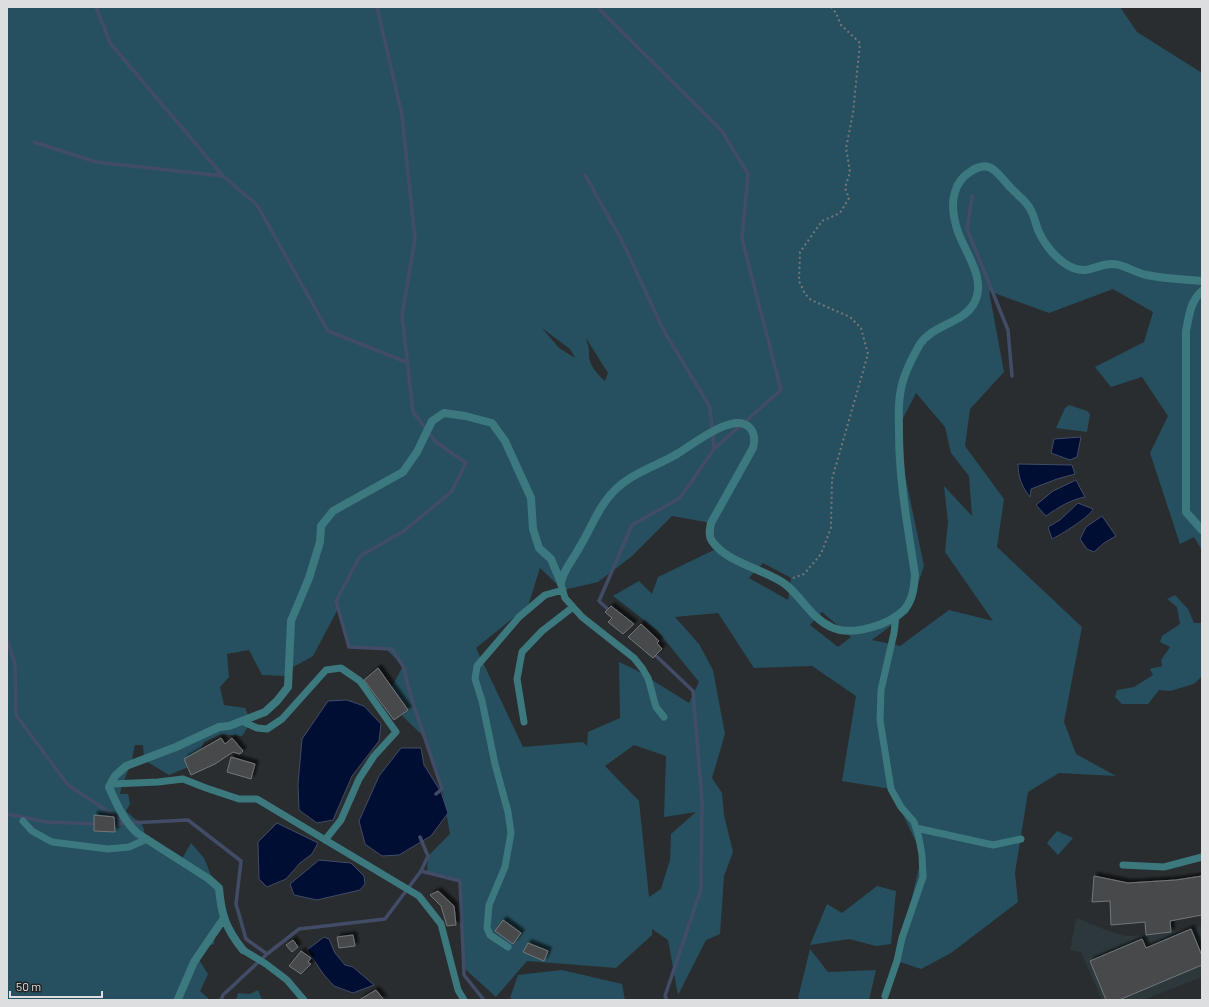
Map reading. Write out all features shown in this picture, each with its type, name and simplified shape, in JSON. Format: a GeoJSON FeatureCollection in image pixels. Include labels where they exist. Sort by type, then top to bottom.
{"type":"FeatureCollection","features":[{"type":"Feature","properties":{"kind":"street"},"geometry":{"type":"LineString","coordinates":[[562,586],[564,572],[580,548],[598,512],[621,484],[677,454],[720,427],[738,423],[748,426],[751,429],[755,440],[753,448],[711,523],[709,533],[711,540],[718,548],[729,556],[782,582],[813,615],[824,624],[841,630],[854,631],[868,628],[896,616],[904,609],[911,599],[915,575],[899,455],[900,395],[912,358],[925,338],[933,331],[964,314],[972,306],[976,294],[976,274],[969,255],[958,233],[954,211],[955,192],[964,178],[980,166],[993,168],[1028,205],[1033,214],[1038,230],[1047,245],[1058,258],[1071,268],[1084,270],[1112,264],[1148,275],[1202,282]]}},
{"type":"Feature","properties":{"kind":"street"},"geometry":{"type":"LineString","coordinates":[[1202,291],[1192,305],[1186,331],[1186,512],[1202,530]]}},
{"type":"Feature","properties":{"kind":"street"},"geometry":{"type":"LineString","coordinates":[[243,950],[231,936],[224,918],[219,888],[208,879],[147,840],[132,828],[115,801],[109,787],[115,776],[126,766],[176,747],[219,727],[229,726],[265,712],[288,687],[291,621],[309,578],[320,542],[321,526],[333,511],[356,500],[402,472],[417,452],[432,421],[444,413],[465,416],[492,423],[505,441],[531,498],[533,529],[540,548],[551,559],[562,586]]}},
{"type":"Feature","properties":{"kind":"street"},"geometry":{"type":"LineString","coordinates":[[178,1000],[194,962],[224,918]]}},
{"type":"Feature","properties":{"kind":"lane"},"geometry":{"type":"LineString","coordinates":[[508,947],[490,935],[488,928],[489,905],[505,867],[511,833],[508,812],[495,764],[482,701],[475,680],[477,666],[518,617],[545,595],[562,586],[565,598],[582,617],[634,658],[642,668],[648,678],[656,707],[664,717]]}},
{"type":"Feature","properties":{"kind":"lane"},"geometry":{"type":"LineString","coordinates":[[524,722],[517,679],[522,652],[542,631],[573,607]]}},
{"type":"Feature","properties":{"kind":"lane"},"geometry":{"type":"LineString","coordinates":[[885,996],[923,877],[920,838],[914,822],[901,807],[891,789],[880,720],[880,690],[894,632],[896,616]]}},
{"type":"Feature","properties":{"kind":"lane"},"geometry":{"type":"LineString","coordinates":[[242,721],[257,728],[267,730],[282,719],[326,670],[341,668],[360,681],[379,706],[396,732],[374,756],[358,778],[341,820],[325,840]]}},
{"type":"Feature","properties":{"kind":"lane"},"geometry":{"type":"LineString","coordinates":[[111,784],[158,782],[183,779],[239,799],[257,799],[419,896],[441,924],[458,990],[464,1000]]}},
{"type":"Feature","properties":{"kind":"lane"},"geometry":{"type":"LineString","coordinates":[[23,821],[32,831],[52,842],[108,848],[129,847],[147,840]]}},
{"type":"Feature","properties":{"kind":"lane"},"geometry":{"type":"LineString","coordinates":[[916,828],[993,846],[1021,839]]}},
{"type":"Feature","properties":{"kind":"lane"},"geometry":{"type":"LineString","coordinates":[[1123,865],[1164,867],[1202,858]]}},
{"type":"Feature","properties":{"kind":"lane"},"geometry":{"type":"LineString","coordinates":[[243,950],[266,964],[287,980],[304,1000]]}},
{"type":"Feature","properties":{"kind":"path"},"geometry":{"type":"LineString","coordinates":[[782,582],[804,574],[821,554],[831,528],[832,479],[868,354],[861,328],[850,317],[811,300],[805,294],[800,281],[800,252],[822,220],[840,213],[849,198],[845,188],[850,172],[846,148],[853,113],[860,43],[841,25],[836,13],[831,7]]}},
{"type":"Feature","properties":{"kind":"shaded area"},"geometry":{"type":"Polygon","coordinates":[[[7,7],[1120,7],[1137,32],[1202,73],[1202,550],[1194,537],[1180,544],[1150,453],[1168,416],[1142,377],[1111,387],[1095,367],[1144,342],[1153,312],[1113,289],[1049,313],[989,291],[1004,372],[970,409],[965,446],[1004,499],[997,547],[1082,627],[1064,722],[1076,754],[1116,776],[1059,773],[1028,792],[1015,873],[1018,902],[951,953],[921,969],[897,961],[922,855],[891,789],[842,781],[856,696],[812,666],[754,668],[718,613],[675,617],[699,644],[713,670],[725,734],[712,778],[722,793],[724,815],[733,852],[724,876],[720,934],[706,940],[678,995],[668,940],[652,929],[652,935],[616,968],[527,961],[496,997],[464,968],[460,881],[427,873],[428,856],[450,834],[442,789],[424,737],[385,699],[403,666],[386,649],[349,647],[338,609],[313,656],[286,671],[286,676],[262,675],[249,650],[227,654],[229,677],[220,687],[224,705],[245,708],[251,722],[242,736],[221,734],[204,742],[193,765],[169,775],[144,760],[143,745],[135,745],[131,764],[123,782],[120,794],[128,794],[130,804],[126,811],[141,822],[145,836],[182,859],[191,843],[204,858],[223,905],[224,926],[214,932],[214,944],[199,949],[199,960],[208,974],[200,991],[210,1000],[7,1000],[7,7]],[[542,328],[559,348],[575,358],[570,349],[542,328]],[[586,338],[590,362],[605,381],[608,373],[586,338]],[[916,393],[896,432],[924,566],[908,613],[872,640],[900,646],[949,610],[993,621],[945,552],[948,522],[944,486],[972,516],[969,476],[951,453],[945,427],[916,393]],[[672,516],[632,556],[598,582],[563,590],[540,568],[528,606],[476,648],[523,747],[583,742],[587,746],[588,732],[620,718],[619,662],[636,670],[689,703],[699,682],[657,630],[613,596],[639,581],[652,594],[658,577],[718,548],[711,523],[672,516]],[[763,563],[749,578],[788,600],[791,578],[763,563]],[[822,612],[810,625],[838,647],[851,637],[822,612]],[[634,745],[605,766],[639,801],[649,897],[661,889],[670,860],[671,834],[696,812],[664,817],[666,756],[634,745]]]}},
{"type":"Feature","properties":{"kind":"shaded area"},"geometry":{"type":"Polygon","coordinates":[[[1069,405],[1087,411],[1090,414],[1087,432],[1056,428],[1065,408],[1069,405]]]}},
{"type":"Feature","properties":{"kind":"shaded area"},"geometry":{"type":"Polygon","coordinates":[[[1175,595],[1188,609],[1194,623],[1202,623],[1202,676],[1194,684],[1170,691],[1159,690],[1148,704],[1122,704],[1115,697],[1117,690],[1134,687],[1153,675],[1150,669],[1162,666],[1161,660],[1170,647],[1160,642],[1162,636],[1180,624],[1177,607],[1167,599],[1175,595]]]}},
{"type":"Feature","properties":{"kind":"shaded area"},"geometry":{"type":"Polygon","coordinates":[[[1057,831],[1073,838],[1058,855],[1047,843],[1057,831]]]}},
{"type":"Feature","properties":{"kind":"shaded area"},"geometry":{"type":"Polygon","coordinates":[[[877,886],[896,891],[891,944],[876,946],[849,939],[810,945],[827,904],[842,913],[877,886]]]}},
{"type":"Feature","properties":{"kind":"shaded area"},"geometry":{"type":"Polygon","coordinates":[[[1076,918],[1126,936],[1152,935],[1202,926],[1202,977],[1143,1000],[1102,1000],[1081,952],[1070,950],[1076,918]]]}},
{"type":"Feature","properties":{"kind":"shaded area"},"geometry":{"type":"Polygon","coordinates":[[[810,949],[828,972],[876,970],[869,1000],[802,1000],[798,998],[810,949]]]}},
{"type":"Feature","properties":{"kind":"shaded area"},"geometry":{"type":"Polygon","coordinates":[[[562,970],[622,984],[625,1000],[517,1000],[510,998],[518,975],[562,970]]]}},
{"type":"Feature","properties":{"kind":"shaded area"},"geometry":{"type":"Polygon","coordinates":[[[258,990],[262,1000],[236,1000],[238,993],[250,994],[258,990]]]}},
{"type":"Feature","properties":{"kind":"water"},"geometry":{"type":"Polygon","coordinates":[[[1081,437],[1077,457],[1070,460],[1051,453],[1054,439],[1081,437]]]}},
{"type":"Feature","properties":{"kind":"water"},"geometry":{"type":"Polygon","coordinates":[[[1018,464],[1072,465],[1075,474],[1031,489],[1030,497],[1021,482],[1018,464]]]}},
{"type":"Feature","properties":{"kind":"water"},"geometry":{"type":"Polygon","coordinates":[[[1076,480],[1085,497],[1065,504],[1046,516],[1036,505],[1053,491],[1076,480]]]}},
{"type":"Feature","properties":{"kind":"water"},"geometry":{"type":"Polygon","coordinates":[[[1078,503],[1093,509],[1081,521],[1052,539],[1048,527],[1060,520],[1078,503]]]}},
{"type":"Feature","properties":{"kind":"water"},"geometry":{"type":"Polygon","coordinates":[[[1102,516],[1116,536],[1104,543],[1094,552],[1087,549],[1080,539],[1086,527],[1102,516]]]}},
{"type":"Feature","properties":{"kind":"water"},"geometry":{"type":"Polygon","coordinates":[[[347,700],[364,706],[381,724],[379,741],[352,776],[333,820],[317,823],[299,810],[298,784],[302,739],[328,701],[347,700]]]}},
{"type":"Feature","properties":{"kind":"water"},"geometry":{"type":"Polygon","coordinates":[[[401,748],[421,748],[424,765],[441,792],[448,813],[431,836],[399,855],[382,856],[365,844],[359,821],[379,776],[401,748]]]}},
{"type":"Feature","properties":{"kind":"water"},"geometry":{"type":"Polygon","coordinates":[[[277,823],[318,843],[312,854],[300,863],[286,879],[267,887],[259,879],[258,842],[277,823]]]}},
{"type":"Feature","properties":{"kind":"water"},"geometry":{"type":"Polygon","coordinates":[[[319,860],[351,863],[364,876],[365,884],[360,890],[317,900],[294,895],[290,884],[319,860]]]}},
{"type":"Feature","properties":{"kind":"water"},"geometry":{"type":"Polygon","coordinates":[[[324,937],[329,939],[335,953],[345,965],[353,967],[374,985],[353,993],[334,986],[324,975],[307,950],[324,937]]]}},
{"type":"Feature","properties":{"kind":"building"},"geometry":{"type":"Polygon","coordinates":[[[611,606],[634,624],[623,634],[608,622],[612,618],[605,612],[611,606]]]}},
{"type":"Feature","properties":{"kind":"building"},"geometry":{"type":"Polygon","coordinates":[[[641,624],[659,641],[657,643],[662,649],[653,658],[628,637],[641,624]]]}},
{"type":"Feature","properties":{"kind":"building"},"geometry":{"type":"Polygon","coordinates":[[[378,668],[408,710],[394,720],[364,680],[378,668]]]}},
{"type":"Feature","properties":{"kind":"building"},"geometry":{"type":"Polygon","coordinates":[[[221,738],[225,744],[232,738],[243,751],[240,754],[233,752],[215,764],[191,775],[184,759],[221,738]]]}},
{"type":"Feature","properties":{"kind":"building"},"geometry":{"type":"Polygon","coordinates":[[[231,757],[255,764],[251,779],[227,772],[231,757]]]}},
{"type":"Feature","properties":{"kind":"building"},"geometry":{"type":"Polygon","coordinates":[[[94,815],[114,817],[115,832],[94,831],[94,815]]]}},
{"type":"Feature","properties":{"kind":"building"},"geometry":{"type":"Polygon","coordinates":[[[1094,876],[1128,883],[1176,880],[1202,876],[1202,915],[1170,921],[1171,932],[1146,935],[1145,922],[1111,925],[1110,901],[1092,902],[1094,876]]]}},
{"type":"Feature","properties":{"kind":"building"},"geometry":{"type":"Polygon","coordinates":[[[438,891],[454,906],[456,925],[447,926],[441,906],[430,895],[438,891]]]}},
{"type":"Feature","properties":{"kind":"building"},"geometry":{"type":"Polygon","coordinates":[[[503,920],[521,933],[513,944],[495,931],[503,920]]]}},
{"type":"Feature","properties":{"kind":"building"},"geometry":{"type":"Polygon","coordinates":[[[1191,929],[1202,956],[1202,965],[1119,1000],[1106,1000],[1090,961],[1142,939],[1146,948],[1191,929]]]}},
{"type":"Feature","properties":{"kind":"building"},"geometry":{"type":"Polygon","coordinates":[[[353,935],[355,946],[339,948],[337,937],[353,935]]]}},
{"type":"Feature","properties":{"kind":"building"},"geometry":{"type":"Polygon","coordinates":[[[293,940],[298,947],[292,952],[286,945],[293,940]]]}},
{"type":"Feature","properties":{"kind":"building"},"geometry":{"type":"Polygon","coordinates":[[[528,943],[548,951],[544,961],[523,952],[528,943]]]}},
{"type":"Feature","properties":{"kind":"building"},"geometry":{"type":"Polygon","coordinates":[[[301,951],[311,958],[308,962],[311,964],[301,974],[289,966],[301,951]]]}},
{"type":"Feature","properties":{"kind":"building"},"geometry":{"type":"Polygon","coordinates":[[[376,990],[384,1000],[359,1000],[376,990]]]}},
{"type":"Feature","properties":{"kind":"waterway"},"geometry":{"type":"LineString","coordinates":[[96,7],[110,43],[223,176]]}},
{"type":"Feature","properties":{"kind":"waterway"},"geometry":{"type":"LineString","coordinates":[[377,7],[402,115],[415,239],[402,315],[413,412],[436,442],[466,463],[452,491],[404,531],[360,556],[336,601],[349,647],[392,649],[403,666],[413,703],[442,789],[436,794]]}},
{"type":"Feature","properties":{"kind":"waterway"},"geometry":{"type":"LineString","coordinates":[[599,7],[599,9],[722,131],[748,174],[742,239],[781,390],[714,449],[680,498],[632,525],[599,601],[610,611]]}},
{"type":"Feature","properties":{"kind":"waterway"},"geometry":{"type":"LineString","coordinates":[[34,142],[96,162],[223,176],[257,205],[328,331],[406,362]]}},
{"type":"Feature","properties":{"kind":"waterway"},"geometry":{"type":"LineString","coordinates":[[585,175],[622,241],[664,331],[710,407],[714,449]]}},
{"type":"Feature","properties":{"kind":"waterway"},"geometry":{"type":"LineString","coordinates":[[972,196],[967,229],[1008,330],[1012,376]]}},
{"type":"Feature","properties":{"kind":"waterway"},"geometry":{"type":"LineString","coordinates":[[7,640],[15,664],[16,715],[68,785],[124,822]]}},
{"type":"Feature","properties":{"kind":"waterway"},"geometry":{"type":"LineString","coordinates":[[653,653],[693,691],[702,801],[701,889],[665,996],[667,1000]]}},
{"type":"Feature","properties":{"kind":"waterway"},"geometry":{"type":"LineString","coordinates":[[7,814],[47,822],[97,824]]}},
{"type":"Feature","properties":{"kind":"waterway"},"geometry":{"type":"LineString","coordinates":[[111,824],[188,820],[241,861],[236,904],[246,939],[267,954]]}},
{"type":"Feature","properties":{"kind":"waterway"},"geometry":{"type":"LineString","coordinates":[[420,837],[428,856],[421,871]]}},
{"type":"Feature","properties":{"kind":"waterway"},"geometry":{"type":"LineString","coordinates":[[221,1000],[223,995],[267,954],[299,929],[385,919],[421,871],[460,881],[464,975],[484,1000]]}}]}
